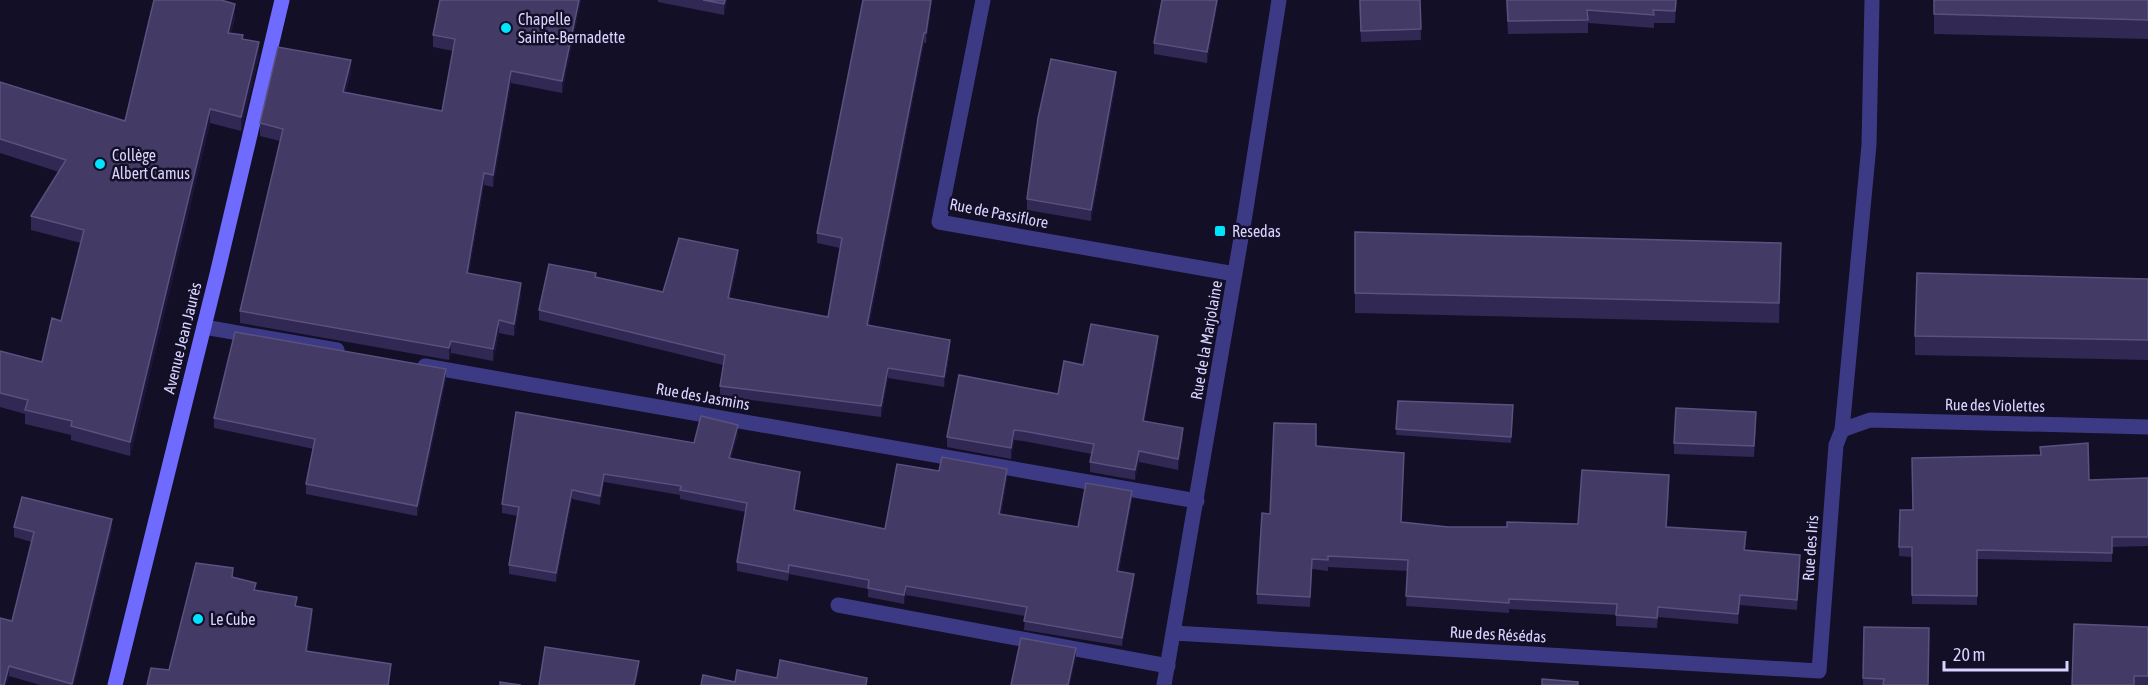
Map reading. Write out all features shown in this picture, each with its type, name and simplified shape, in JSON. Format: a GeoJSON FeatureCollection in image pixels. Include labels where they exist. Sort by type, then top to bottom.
{"type":"FeatureCollection","features":[{"type":"Feature","properties":{"kind":"main road","name":"Avenue Jean Jaurès"},"geometry":{"type":"LineString","coordinates":[[115,685],[282,0]]}},
{"type":"Feature","properties":{"kind":"street","name":"Rue de Passiflore"},"geometry":{"type":"LineString","coordinates":[[982,0],[939,222],[1235,274]]}},
{"type":"Feature","properties":{"kind":"street","name":"Rue de la Marjolaine"},"geometry":{"type":"LineString","coordinates":[[1164,685],[1197,501],[1280,0]]}},
{"type":"Feature","properties":{"kind":"street","name":"Rue des Iris"},"geometry":{"type":"LineString","coordinates":[[1819,671],[1836,446],[1842,430],[1869,144],[1872,0]]}},
{"type":"Feature","properties":{"kind":"street"},"geometry":{"type":"LineString","coordinates":[[204,327],[356,354]]}},
{"type":"Feature","properties":{"kind":"street","name":"Rue des Jasmins"},"geometry":{"type":"LineString","coordinates":[[415,364],[1197,501]]}},
{"type":"Feature","properties":{"kind":"street","name":"Rue des Violettes"},"geometry":{"type":"LineString","coordinates":[[1842,430],[1869,420],[2148,427]]}},
{"type":"Feature","properties":{"kind":"street"},"geometry":{"type":"LineString","coordinates":[[838,605],[1168,666]]}},
{"type":"Feature","properties":{"kind":"street","name":"Rue des Résédas"},"geometry":{"type":"LineString","coordinates":[[1174,633],[1819,671]]}},
{"type":"Feature","properties":{"kind":"building","name":"Collège Albert Camus"},"geometry":{"type":"Polygon","coordinates":[[[154,0],[221,0],[235,4],[228,33],[243,35],[242,39],[259,42],[241,117],[210,109],[130,442],[71,426],[72,421],[25,410],[28,400],[0,393],[0,351],[42,362],[52,318],[61,321],[84,230],[31,216],[66,160],[0,139],[0,82],[125,121],[154,0]]]}},
{"type":"Feature","properties":{"kind":"building"},"geometry":{"type":"Polygon","coordinates":[[[440,0],[579,0],[562,81],[511,71],[493,175],[484,173],[467,273],[521,283],[514,324],[499,320],[493,349],[451,341],[449,348],[240,311],[283,129],[260,123],[278,47],[351,60],[343,92],[442,111],[455,39],[433,35],[440,0]]]}},
{"type":"Feature","properties":{"kind":"building"},"geometry":{"type":"Polygon","coordinates":[[[703,0],[725,0],[724,4],[703,0]]]}},
{"type":"Feature","properties":{"kind":"building"},"geometry":{"type":"Polygon","coordinates":[[[863,0],[931,0],[867,325],[950,340],[944,377],[888,368],[881,406],[720,386],[725,355],[539,310],[549,264],[596,273],[595,277],[663,292],[679,238],[738,250],[728,298],[828,317],[842,238],[817,233],[863,0]]]}},
{"type":"Feature","properties":{"kind":"building"},"geometry":{"type":"Polygon","coordinates":[[[1162,0],[1217,0],[1207,52],[1154,43],[1162,0]]]}},
{"type":"Feature","properties":{"kind":"building"},"geometry":{"type":"Polygon","coordinates":[[[1360,0],[1420,0],[1421,29],[1361,31],[1360,0]]]}},
{"type":"Feature","properties":{"kind":"building"},"geometry":{"type":"Polygon","coordinates":[[[1507,0],[1676,0],[1675,11],[1653,10],[1654,15],[1587,10],[1588,20],[1508,21],[1507,0]]]}},
{"type":"Feature","properties":{"kind":"building"},"geometry":{"type":"Polygon","coordinates":[[[1934,0],[2148,0],[2148,20],[1934,14],[1934,0]]]}},
{"type":"Feature","properties":{"kind":"building"},"geometry":{"type":"Polygon","coordinates":[[[1051,59],[1116,72],[1091,210],[1027,199],[1038,118],[1051,59]]]}},
{"type":"Feature","properties":{"kind":"building"},"geometry":{"type":"Polygon","coordinates":[[[1355,232],[1781,243],[1779,303],[1355,293],[1355,232]]]}},
{"type":"Feature","properties":{"kind":"building"},"geometry":{"type":"Polygon","coordinates":[[[1917,273],[2148,279],[2148,340],[1915,336],[1917,273]]]}},
{"type":"Feature","properties":{"kind":"building"},"geometry":{"type":"Polygon","coordinates":[[[1091,324],[1158,336],[1143,421],[1183,428],[1178,459],[1139,451],[1135,470],[1090,462],[1094,444],[1023,431],[1014,430],[1011,448],[947,437],[959,375],[1058,394],[1064,361],[1083,365],[1091,324]]]}},
{"type":"Feature","properties":{"kind":"building"},"geometry":{"type":"Polygon","coordinates":[[[235,332],[446,369],[417,506],[306,484],[315,439],[214,418],[235,332]]]}},
{"type":"Feature","properties":{"kind":"building"},"geometry":{"type":"Polygon","coordinates":[[[1398,401],[1513,405],[1511,437],[1396,429],[1398,401]]]}},
{"type":"Feature","properties":{"kind":"building"},"geometry":{"type":"Polygon","coordinates":[[[1676,408],[1756,412],[1754,446],[1674,443],[1676,408]]]}},
{"type":"Feature","properties":{"kind":"building"},"geometry":{"type":"Polygon","coordinates":[[[516,412],[694,443],[701,416],[738,425],[729,458],[800,472],[794,510],[885,529],[897,464],[939,471],[942,457],[1007,469],[999,514],[1078,527],[1086,483],[1132,491],[1117,571],[1134,574],[1122,638],[1024,621],[1027,607],[906,586],[904,595],[868,588],[869,580],[789,565],[788,572],[737,562],[747,503],[680,490],[681,486],[604,474],[600,496],[572,490],[556,573],[509,565],[519,507],[502,504],[516,412]]]}},
{"type":"Feature","properties":{"kind":"building"},"geometry":{"type":"Polygon","coordinates":[[[1274,423],[1316,424],[1316,446],[1404,453],[1401,522],[1448,527],[1507,527],[1507,522],[1578,524],[1582,470],[1669,475],[1666,527],[1746,532],[1744,550],[1800,555],[1797,600],[1740,595],[1738,614],[1658,607],[1657,618],[1616,615],[1617,604],[1509,599],[1509,603],[1406,596],[1408,560],[1328,556],[1328,560],[1312,559],[1310,597],[1257,594],[1262,513],[1270,514],[1274,423]]]}},
{"type":"Feature","properties":{"kind":"building"},"geometry":{"type":"Polygon","coordinates":[[[2088,443],[2089,480],[2148,478],[2148,537],[2112,537],[2112,553],[1977,550],[1977,596],[1912,595],[1912,547],[1899,547],[1900,510],[1913,510],[1912,458],[2041,455],[2040,447],[2088,443]]]}},
{"type":"Feature","properties":{"kind":"building"},"geometry":{"type":"Polygon","coordinates":[[[22,497],[112,519],[72,684],[9,666],[4,685],[0,685],[0,618],[12,621],[34,532],[14,527],[22,497]]]}},
{"type":"Feature","properties":{"kind":"building"},"geometry":{"type":"Polygon","coordinates":[[[196,563],[233,568],[232,577],[256,583],[254,590],[297,597],[295,606],[312,609],[306,651],[391,664],[388,685],[147,685],[151,668],[169,670],[196,563]]]}},
{"type":"Feature","properties":{"kind":"building"},"geometry":{"type":"Polygon","coordinates":[[[2074,624],[2148,627],[2148,676],[2134,676],[2134,685],[2072,685],[2074,624]]]}},
{"type":"Feature","properties":{"kind":"building"},"geometry":{"type":"Polygon","coordinates":[[[1864,627],[1929,628],[1928,685],[1883,685],[1884,679],[1863,678],[1864,627]]]}},
{"type":"Feature","properties":{"kind":"building"},"geometry":{"type":"Polygon","coordinates":[[[1021,638],[1076,648],[1068,685],[1011,685],[1021,638]]]}},
{"type":"Feature","properties":{"kind":"building"},"geometry":{"type":"Polygon","coordinates":[[[545,647],[639,661],[634,685],[539,685],[545,647]]]}},
{"type":"Feature","properties":{"kind":"building"},"geometry":{"type":"Polygon","coordinates":[[[780,660],[867,678],[866,685],[701,685],[703,675],[735,682],[737,670],[777,678],[780,660]]]}},
{"type":"Feature","properties":{"kind":"building"},"geometry":{"type":"Polygon","coordinates":[[[1542,679],[1578,682],[1578,685],[1542,685],[1542,679]]]}},
{"type":"Feature","properties":{"kind":"building"},"geometry":{"type":"Polygon","coordinates":[[[500,682],[521,685],[500,685],[500,682]]]}},
{"type":"Feature","properties":{"kind":"place","name":"Chapelle Sainte-Bernadette"},"geometry":{"type":"Point","coordinates":[506,28]}},
{"type":"Feature","properties":{"kind":"place","name":"Collège Albert Camus"},"geometry":{"type":"Point","coordinates":[100,164]}},
{"type":"Feature","properties":{"kind":"place","name":"Resedas"},"geometry":{"type":"Point","coordinates":[1220,231]}},
{"type":"Feature","properties":{"kind":"place","name":"Le Cube"},"geometry":{"type":"Point","coordinates":[198,619]}}]}
